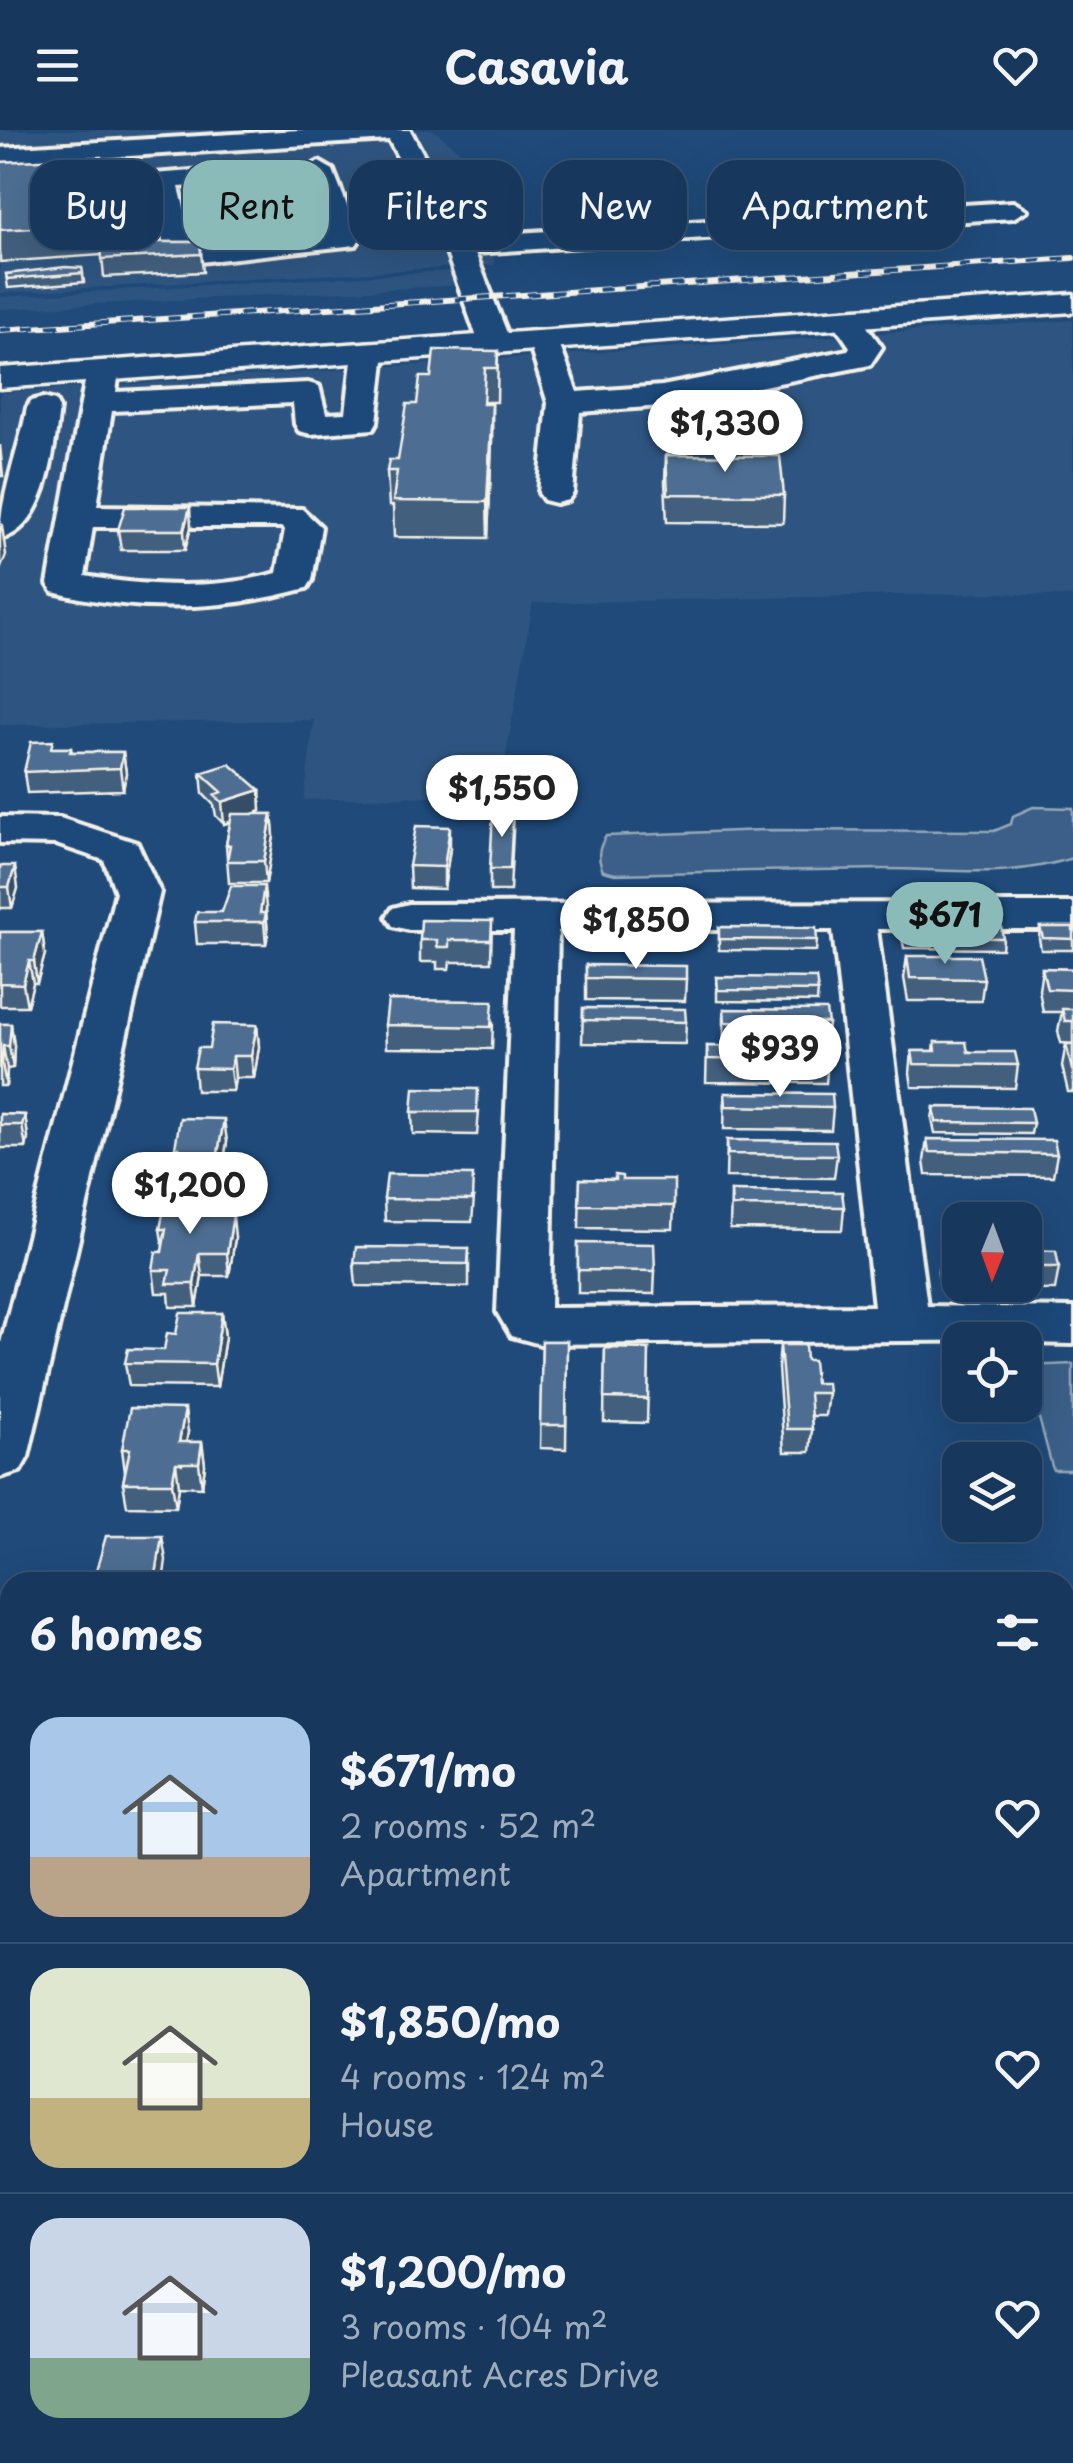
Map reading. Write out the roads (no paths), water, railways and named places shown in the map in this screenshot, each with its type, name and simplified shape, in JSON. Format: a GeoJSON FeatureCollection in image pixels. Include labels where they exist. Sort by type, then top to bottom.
{"type":"FeatureCollection","features":[{"type":"Feature","properties":{"kind":"main road"},"geometry":{"type":"LineString","coordinates":[[0,378],[54,374],[100,386],[369,352],[1073,303]]}},
{"type":"Feature","properties":{"kind":"street"},"geometry":{"type":"LineString","coordinates":[[0,156],[402,131],[413,160]]}},
{"type":"Feature","properties":{"kind":"street"},"geometry":{"type":"LineString","coordinates":[[183,180],[164,180],[181,255],[266,250]]}},
{"type":"Feature","properties":{"kind":"street"},"geometry":{"type":"LineString","coordinates":[[329,208],[346,239],[329,241]]}},
{"type":"Feature","properties":{"kind":"street"},"geometry":{"type":"LineString","coordinates":[[523,241],[1013,210]]}},
{"type":"Feature","properties":{"kind":"street"},"geometry":{"type":"LineString","coordinates":[[460,250],[495,344]]}},
{"type":"Feature","properties":{"kind":"street"},"geometry":{"type":"LineString","coordinates":[[564,403],[662,396],[808,364],[859,358],[866,348],[846,319]]}},
{"type":"Feature","properties":{"kind":"street"},"geometry":{"type":"LineString","coordinates":[[544,340],[564,403],[556,493]]}},
{"type":"Feature","properties":{"kind":"street"},"geometry":{"type":"LineString","coordinates":[[78,517],[290,516],[303,528],[294,580],[260,592],[220,595],[121,594],[66,584],[100,386],[308,393],[311,424],[361,422],[369,352]]}},
{"type":"Feature","properties":{"kind":"street"},"geometry":{"type":"LineString","coordinates":[[0,528],[12,517],[34,461],[30,410],[54,374]]}},
{"type":"Feature","properties":{"kind":"street"},"geometry":{"type":"LineString","coordinates":[[0,830],[60,830],[122,852],[138,892],[0,1457]]}},
{"type":"Feature","properties":{"kind":"street"},"geometry":{"type":"LineString","coordinates":[[853,916],[902,1324]]}},
{"type":"Feature","properties":{"kind":"street"},"geometry":{"type":"LineString","coordinates":[[409,918],[1073,916]]}},
{"type":"Feature","properties":{"kind":"street"},"geometry":{"type":"LineString","coordinates":[[536,920],[523,1312],[530,1323],[1073,1326]]}},
{"type":"Feature","properties":{"kind":"railway"},"geometry":{"type":"LineString","coordinates":[[0,330],[1073,258]]}}]}
